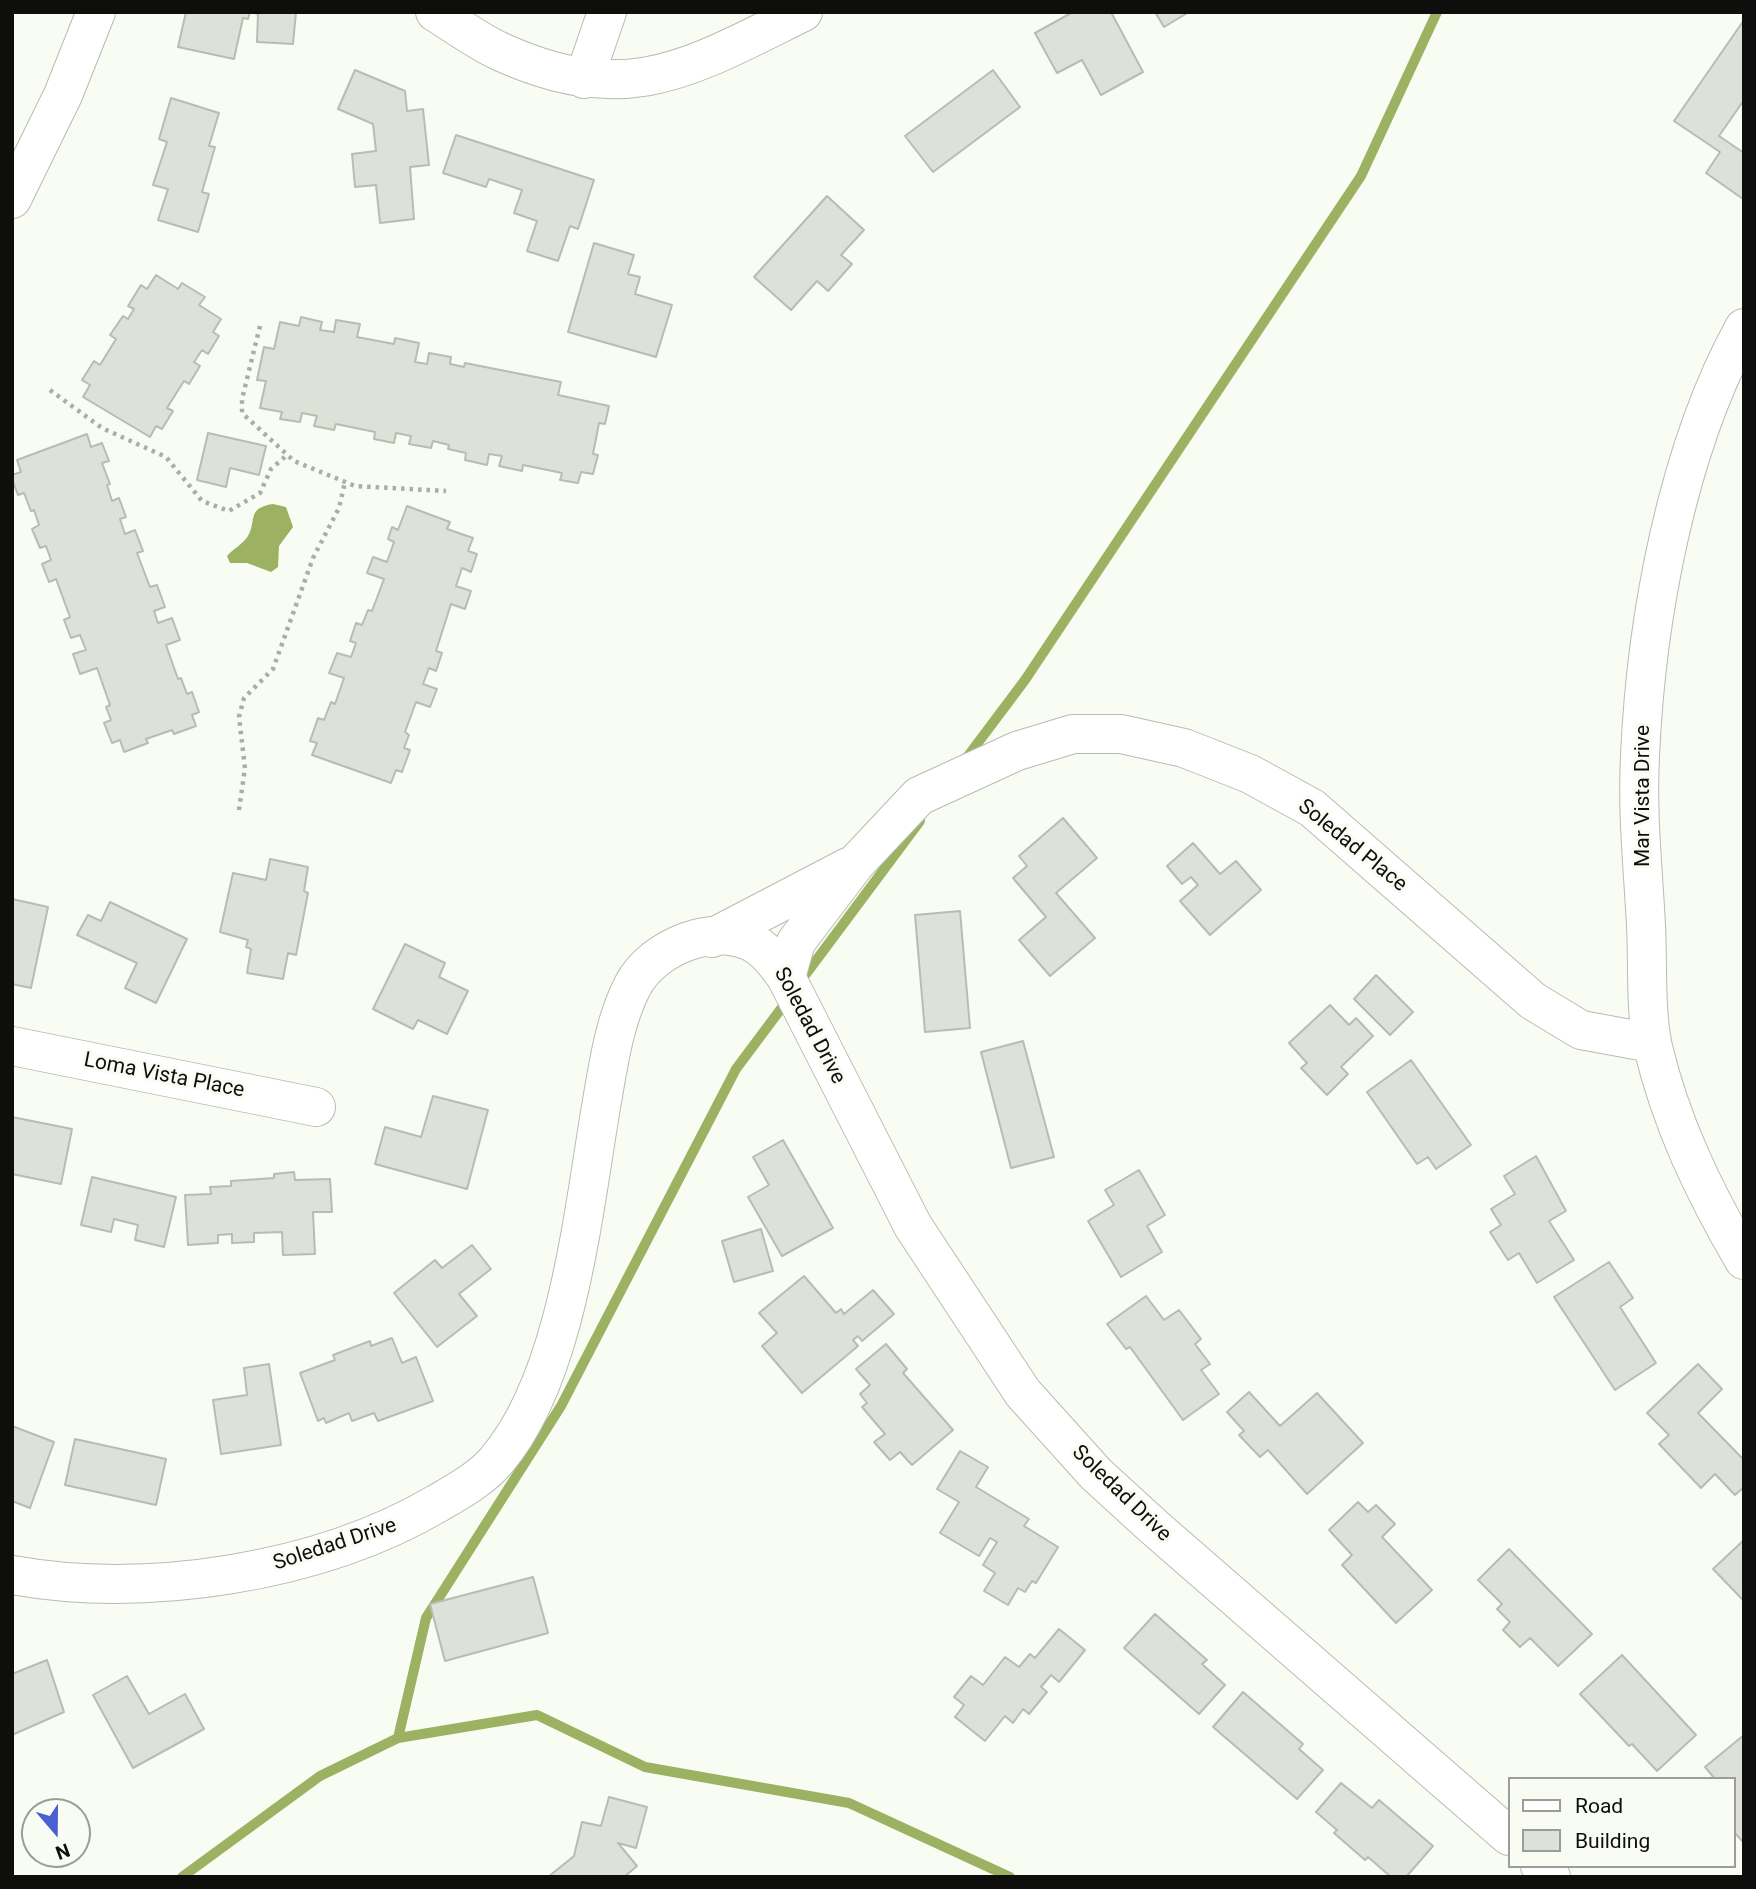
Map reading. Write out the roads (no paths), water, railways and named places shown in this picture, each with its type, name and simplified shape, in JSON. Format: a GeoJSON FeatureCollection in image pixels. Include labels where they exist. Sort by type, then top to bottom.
{"type":"FeatureCollection","features":[{"type":"Feature","properties":{"kind":"street"},"geometry":{"type":"LineString","coordinates":[[12,199],[63,95],[96,12]]}},
{"type":"Feature","properties":{"kind":"street"},"geometry":{"type":"LineString","coordinates":[[435,12],[497,50],[546,70],[584,79],[615,81],[654,76],[711,58],[803,12]]}},
{"type":"Feature","properties":{"kind":"street"},"geometry":{"type":"LineString","coordinates":[[584,79],[607,12]]}},
{"type":"Feature","properties":{"kind":"street","name":"Mar Vista Drive"},"geometry":{"type":"LineString","coordinates":[[1744,328],[1730,352],[1696,436],[1656,606],[1640,757],[1652,1043],[1679,1133],[1714,1209],[1744,1260]]}},
{"type":"Feature","properties":{"kind":"street","name":"Soledad Place"},"geometry":{"type":"LineString","coordinates":[[786,977],[796,942],[856,863],[919,796],[1017,751],[1073,734],[1121,734],[1184,748],[1250,774],[1312,808],[1532,1001],[1581,1030],[1652,1043]]}},
{"type":"Feature","properties":{"kind":"street"},"geometry":{"type":"LineString","coordinates":[[712,938],[856,863]]}},
{"type":"Feature","properties":{"kind":"street","name":"Soledad Drive"},"geometry":{"type":"LineString","coordinates":[[12,1575],[79,1583],[120,1583],[256,1569],[318,1555],[407,1522],[452,1495],[494,1464],[519,1432],[536,1398],[554,1348],[567,1294],[605,1082],[623,1008],[634,983],[650,962],[676,945],[733,937],[756,945],[774,960],[786,977],[913,1226],[1023,1393],[1096,1474],[1154,1527],[1508,1835]]}},
{"type":"Feature","properties":{"kind":"street","name":"Loma Vista Place"},"geometry":{"type":"LineString","coordinates":[[12,1045],[316,1107]]}},
{"type":"Feature","properties":{"kind":"waterway"},"geometry":{"type":"LineString","coordinates":[[965,760],[1025,680],[1361,176],[1437,12]]}},
{"type":"Feature","properties":{"kind":"waterway"},"geometry":{"type":"LineString","coordinates":[[800,982],[920,821]]}},
{"type":"Feature","properties":{"kind":"waterway"},"geometry":{"type":"LineString","coordinates":[[398,1738],[426,1618],[561,1406],[736,1069],[789,998]]}},
{"type":"Feature","properties":{"kind":"waterway"},"geometry":{"type":"LineString","coordinates":[[182,1877],[320,1776],[398,1738],[537,1715],[645,1767],[849,1803],[1010,1877]]}}]}
